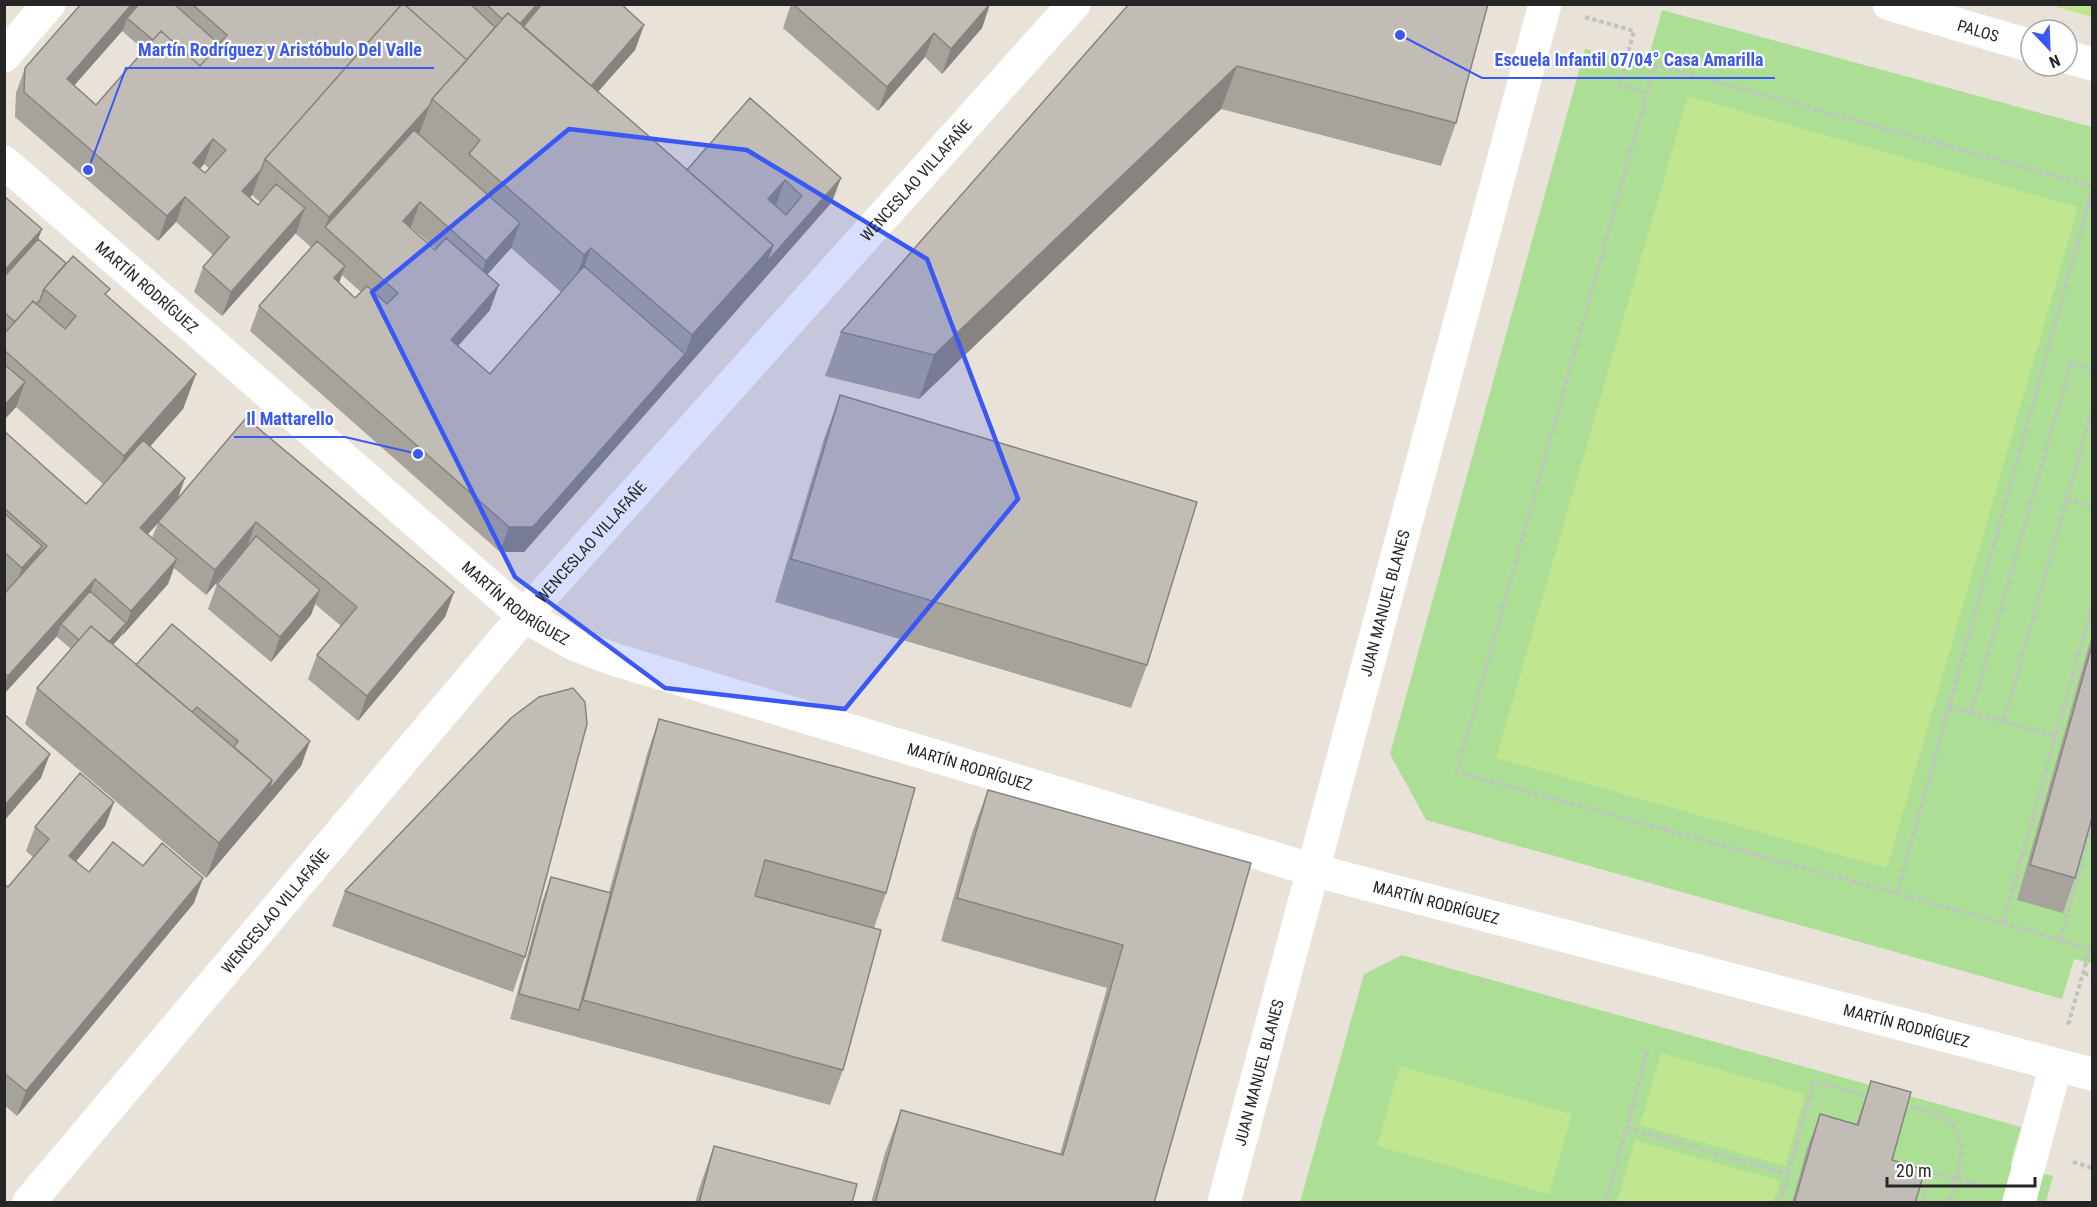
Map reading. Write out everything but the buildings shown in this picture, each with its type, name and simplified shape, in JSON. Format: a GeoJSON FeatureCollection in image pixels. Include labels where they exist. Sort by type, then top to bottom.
{"type":"FeatureCollection","features":[{"type":"Feature","properties":{"kind":"street"},"geometry":{"type":"LineString","coordinates":[[4,56],[49,4]]}},
{"type":"Feature","properties":{"kind":"street","name":"WENCESLAO VILLAFAÑE"},"geometry":{"type":"LineString","coordinates":[[29,1203],[524,616],[1074,4]]}},
{"type":"Feature","properties":{"kind":"street","name":"PALOS"},"geometry":{"type":"LineString","coordinates":[[1889,4],[2019,42]]}},
{"type":"Feature","properties":{"kind":"street","name":"JUAN MANUEL BLANES"},"geometry":{"type":"LineString","coordinates":[[1224,1203],[1544,5]]}},
{"type":"Feature","properties":{"kind":"street","name":"MARTÍN RODRÍGUEZ"},"geometry":{"type":"LineString","coordinates":[[4,162],[524,616],[574,644],[613,659],[1313,870],[2092,1074]]}},
{"type":"Feature","properties":{"kind":"street"},"geometry":{"type":"LineString","coordinates":[[2020,1199],[2056,1065]]}},
{"type":"Feature","properties":{"kind":"path"},"geometry":{"type":"LineString","coordinates":[[1544,5],[1634,31],[1619,86],[1647,93]]}},
{"type":"Feature","properties":{"kind":"path"},"geometry":{"type":"LineString","coordinates":[[1898,894],[2092,189],[1655,65],[1457,772],[2090,949],[2056,1065]]}},
{"type":"Feature","properties":{"kind":"path"},"geometry":{"type":"LineString","coordinates":[[1971,713],[2071,363],[2092,370]]}},
{"type":"Feature","properties":{"kind":"path"},"geometry":{"type":"LineString","coordinates":[[2004,722],[2092,410]]}},
{"type":"Feature","properties":{"kind":"path"},"geometry":{"type":"LineString","coordinates":[[2067,499],[2092,507]]}},
{"type":"Feature","properties":{"kind":"path"},"geometry":{"type":"LineString","coordinates":[[2003,923],[2092,607]]}},
{"type":"Feature","properties":{"kind":"path"},"geometry":{"type":"LineString","coordinates":[[1949,707],[2056,736]]}},
{"type":"Feature","properties":{"kind":"path"},"geometry":{"type":"LineString","coordinates":[[2060,939],[2092,825]]}},
{"type":"Feature","properties":{"kind":"path"},"geometry":{"type":"LineString","coordinates":[[2084,973],[2092,976]]}},
{"type":"Feature","properties":{"kind":"path"},"geometry":{"type":"LineString","coordinates":[[1606,1203],[1648,1049]]}},
{"type":"Feature","properties":{"kind":"path"},"geometry":{"type":"LineString","coordinates":[[1780,1203],[1814,1081],[1879,1099]]}},
{"type":"Feature","properties":{"kind":"path"},"geometry":{"type":"LineString","coordinates":[[1901,1105],[1945,1117],[1953,1125],[1961,1150],[1950,1203]]}},
{"type":"Feature","properties":{"kind":"path"},"geometry":{"type":"LineString","coordinates":[[1627,1128],[1788,1174]]}},
{"type":"Feature","properties":{"kind":"path"},"geometry":{"type":"LineString","coordinates":[[1913,1167],[2020,1199]]}},
{"type":"Feature","properties":{"kind":"path"},"geometry":{"type":"LineString","coordinates":[[1922,1203],[1930,1172]]}},
{"type":"Feature","properties":{"kind":"highlighted area"},"geometry":{"type":"Polygon","coordinates":[[[569,129],[747,150],[927,259],[1018,499],[845,709],[665,688],[515,577],[372,292],[569,129]]]}},
{"type":"Feature","properties":{"kind":"green space"},"geometry":{"type":"Polygon","coordinates":[[[2050,5],[2092,5],[2092,17],[2050,5]]]}},
{"type":"Feature","properties":{"kind":"green space"},"geometry":{"type":"Polygon","coordinates":[[[1662,10],[2092,127],[2092,964],[2074,959],[2062,999],[1426,820],[1390,754],[1585,49],[1646,66],[1662,10]]]}},
{"type":"Feature","properties":{"kind":"green space"},"geometry":{"type":"Polygon","coordinates":[[[1688,96],[2078,207],[1887,868],[1496,758],[1688,96]]]}},
{"type":"Feature","properties":{"kind":"green space"},"geometry":{"type":"Polygon","coordinates":[[[1402,955],[2021,1127],[2010,1165],[2053,1176],[2046,1202],[1300,1202],[1364,974],[1402,955]]]}},
{"type":"Feature","properties":{"kind":"green space"},"geometry":{"type":"Polygon","coordinates":[[[1661,1053],[1805,1094],[1785,1166],[1640,1125],[1661,1053]]]}},
{"type":"Feature","properties":{"kind":"green space"},"geometry":{"type":"Polygon","coordinates":[[[1400,1066],[1572,1114],[1549,1194],[1377,1146],[1400,1066]]]}},
{"type":"Feature","properties":{"kind":"green space"},"geometry":{"type":"Polygon","coordinates":[[[1635,1140],[1780,1181],[1773,1202],[1617,1202],[1635,1140]]]}},
{"type":"Feature","properties":{"kind":"place","name":"Escuela Infantil 07/04° Casa Amarilla"},"geometry":{"type":"Point","coordinates":[1400,35]}},
{"type":"Feature","properties":{"kind":"place","name":"Martín Rodríguez y Aristóbulo Del Valle"},"geometry":{"type":"Point","coordinates":[88,170]}},
{"type":"Feature","properties":{"kind":"place","name":"Il Mattarello"},"geometry":{"type":"Point","coordinates":[418,454]}}]}
